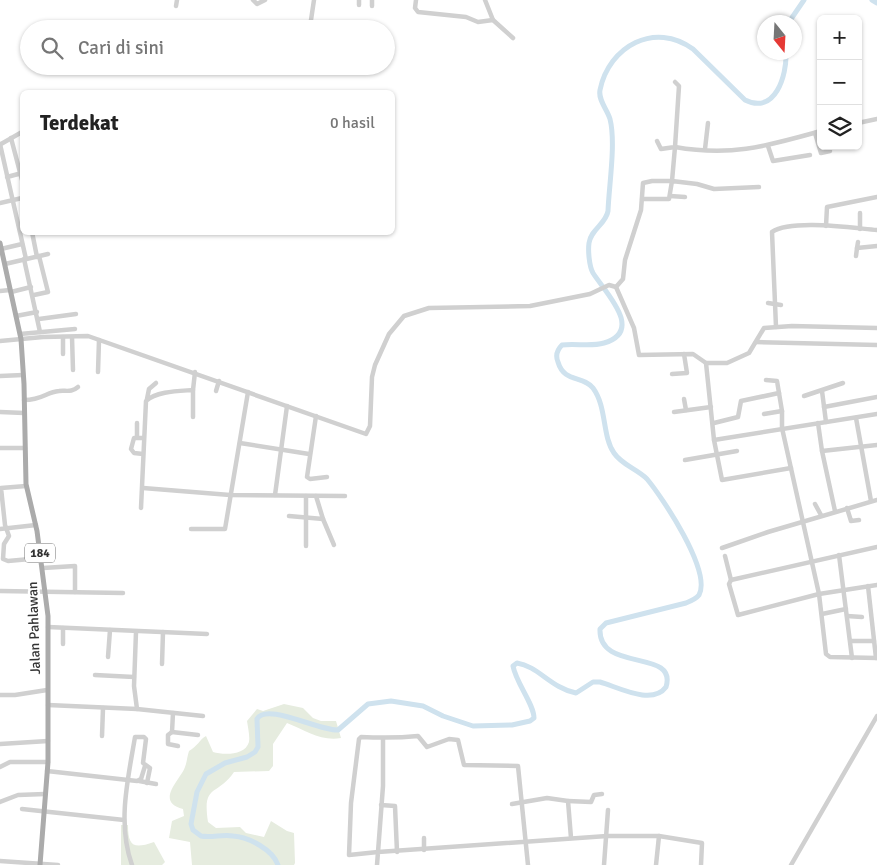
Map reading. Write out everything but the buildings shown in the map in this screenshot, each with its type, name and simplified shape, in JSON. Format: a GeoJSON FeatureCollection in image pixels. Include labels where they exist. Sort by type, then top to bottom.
{"type":"FeatureCollection","features":[{"type":"Feature","properties":{"kind":"main road","name":"Jalan Pahlawan"},"geometry":{"type":"LineString","coordinates":[[1,246],[20,336],[24,375],[26,486],[36,525],[46,592],[48,627],[48,762],[40,864]]}},
{"type":"Feature","properties":{"kind":"street"},"geometry":{"type":"LineString","coordinates":[[176,6],[177,0]]}},
{"type":"Feature","properties":{"kind":"street"},"geometry":{"type":"LineString","coordinates":[[253,0],[257,4],[265,0]]}},
{"type":"Feature","properties":{"kind":"street"},"geometry":{"type":"LineString","coordinates":[[311,20],[314,0]]}},
{"type":"Feature","properties":{"kind":"street"},"geometry":{"type":"LineString","coordinates":[[372,0],[372,6]]}},
{"type":"Feature","properties":{"kind":"street"},"geometry":{"type":"LineString","coordinates":[[416,0],[415,8],[418,12],[466,17],[478,22],[493,20]]}},
{"type":"Feature","properties":{"kind":"street"},"geometry":{"type":"LineString","coordinates":[[485,0],[493,20],[513,38]]}},
{"type":"Feature","properties":{"kind":"street"},"geometry":{"type":"LineString","coordinates":[[642,199],[660,200],[669,199],[670,196],[678,87],[675,82]]}},
{"type":"Feature","properties":{"kind":"street"},"geometry":{"type":"LineString","coordinates":[[862,122],[877,119],[877,124]]}},
{"type":"Feature","properties":{"kind":"street"},"geometry":{"type":"LineString","coordinates":[[705,149],[708,123]]}},
{"type":"Feature","properties":{"kind":"street"},"geometry":{"type":"LineString","coordinates":[[657,141],[661,148],[675,147],[739,151],[768,146],[817,132]]}},
{"type":"Feature","properties":{"kind":"street"},"geometry":{"type":"LineString","coordinates":[[20,133],[0,144],[3,169],[7,177],[34,295],[40,332]]}},
{"type":"Feature","properties":{"kind":"street"},"geometry":{"type":"LineString","coordinates":[[11,138],[20,167]]}},
{"type":"Feature","properties":{"kind":"street"},"geometry":{"type":"LineString","coordinates":[[768,146],[773,161],[810,155]]}},
{"type":"Feature","properties":{"kind":"street"},"geometry":{"type":"LineString","coordinates":[[821,150],[821,153],[830,150]]}},
{"type":"Feature","properties":{"kind":"street"},"geometry":{"type":"LineString","coordinates":[[7,177],[20,174]]}},
{"type":"Feature","properties":{"kind":"street"},"geometry":{"type":"LineString","coordinates":[[616,287],[623,279],[625,260],[640,213],[645,182],[672,181],[697,184],[714,189],[759,187]]}},
{"type":"Feature","properties":{"kind":"street"},"geometry":{"type":"LineString","coordinates":[[670,196],[685,197]]}},
{"type":"Feature","properties":{"kind":"street"},"geometry":{"type":"LineString","coordinates":[[826,226],[827,208],[877,197]]}},
{"type":"Feature","properties":{"kind":"street"},"geometry":{"type":"LineString","coordinates":[[0,203],[20,199]]}},
{"type":"Feature","properties":{"kind":"street"},"geometry":{"type":"LineString","coordinates":[[860,213],[860,229]]}},
{"type":"Feature","properties":{"kind":"street"},"geometry":{"type":"LineString","coordinates":[[776,327],[778,306],[772,232],[790,227],[826,226],[877,230]]}},
{"type":"Feature","properties":{"kind":"street"},"geometry":{"type":"LineString","coordinates":[[33,235],[48,292],[34,295]]}},
{"type":"Feature","properties":{"kind":"street"},"geometry":{"type":"LineString","coordinates":[[1,246],[22,244]]}},
{"type":"Feature","properties":{"kind":"street"},"geometry":{"type":"LineString","coordinates":[[856,256],[857,245],[877,246]]}},
{"type":"Feature","properties":{"kind":"street"},"geometry":{"type":"LineString","coordinates":[[3,260],[25,259],[48,254]]}},
{"type":"Feature","properties":{"kind":"street"},"geometry":{"type":"LineString","coordinates":[[20,336],[82,336],[99,340],[195,372],[364,434],[369,432],[372,377],[380,351],[398,320],[416,311],[429,308],[530,306],[597,291],[608,285],[616,287]]}},
{"type":"Feature","properties":{"kind":"street"},"geometry":{"type":"LineString","coordinates":[[0,291],[32,287]]}},
{"type":"Feature","properties":{"kind":"street"},"geometry":{"type":"LineString","coordinates":[[616,287],[635,332],[639,355],[693,354],[706,363],[727,363],[749,353],[762,329],[776,327],[877,328]]}},
{"type":"Feature","properties":{"kind":"street"},"geometry":{"type":"LineString","coordinates":[[768,304],[778,306]]}},
{"type":"Feature","properties":{"kind":"street"},"geometry":{"type":"LineString","coordinates":[[16,316],[37,312]]}},
{"type":"Feature","properties":{"kind":"street"},"geometry":{"type":"LineString","coordinates":[[38,319],[76,314]]}},
{"type":"Feature","properties":{"kind":"street"},"geometry":{"type":"LineString","coordinates":[[0,341],[40,332],[75,329]]}},
{"type":"Feature","properties":{"kind":"street"},"geometry":{"type":"LineString","coordinates":[[63,337],[63,354]]}},
{"type":"Feature","properties":{"kind":"street"},"geometry":{"type":"LineString","coordinates":[[72,337],[73,370]]}},
{"type":"Feature","properties":{"kind":"street"},"geometry":{"type":"LineString","coordinates":[[98,372],[99,340]]}},
{"type":"Feature","properties":{"kind":"street"},"geometry":{"type":"LineString","coordinates":[[756,342],[877,345]]}},
{"type":"Feature","properties":{"kind":"street"},"geometry":{"type":"LineString","coordinates":[[672,374],[687,373],[684,354]]}},
{"type":"Feature","properties":{"kind":"street"},"geometry":{"type":"LineString","coordinates":[[706,363],[716,455],[722,479],[724,481],[791,468]]}},
{"type":"Feature","properties":{"kind":"street"},"geometry":{"type":"LineString","coordinates":[[193,417],[195,372]]}},
{"type":"Feature","properties":{"kind":"street"},"geometry":{"type":"LineString","coordinates":[[0,376],[24,375]]}},
{"type":"Feature","properties":{"kind":"street"},"geometry":{"type":"LineString","coordinates":[[766,380],[776,380],[779,393],[782,428],[819,594],[828,656],[876,658],[868,586]]}},
{"type":"Feature","properties":{"kind":"street"},"geometry":{"type":"LineString","coordinates":[[216,391],[219,381]]}},
{"type":"Feature","properties":{"kind":"street"},"geometry":{"type":"LineString","coordinates":[[141,508],[143,438],[147,399],[149,390],[156,383]]}},
{"type":"Feature","properties":{"kind":"street"},"geometry":{"type":"LineString","coordinates":[[804,396],[844,383]]}},
{"type":"Feature","properties":{"kind":"street"},"geometry":{"type":"LineString","coordinates":[[24,400],[43,398],[56,391],[74,391],[78,387]]}},
{"type":"Feature","properties":{"kind":"street"},"geometry":{"type":"LineString","coordinates":[[147,399],[168,393],[193,390]]}},
{"type":"Feature","properties":{"kind":"street"},"geometry":{"type":"LineString","coordinates":[[822,391],[826,422]]}},
{"type":"Feature","properties":{"kind":"street"},"geometry":{"type":"LineString","coordinates":[[191,529],[225,530],[248,392]]}},
{"type":"Feature","properties":{"kind":"street"},"geometry":{"type":"LineString","coordinates":[[714,423],[738,417],[741,401],[779,393]]}},
{"type":"Feature","properties":{"kind":"street"},"geometry":{"type":"LineString","coordinates":[[824,407],[877,397]]}},
{"type":"Feature","properties":{"kind":"street"},"geometry":{"type":"LineString","coordinates":[[684,399],[686,410]]}},
{"type":"Feature","properties":{"kind":"street"},"geometry":{"type":"LineString","coordinates":[[275,495],[287,406]]}},
{"type":"Feature","properties":{"kind":"street"},"geometry":{"type":"LineString","coordinates":[[674,412],[711,407]]}},
{"type":"Feature","properties":{"kind":"street"},"geometry":{"type":"LineString","coordinates":[[764,414],[782,411]]}},
{"type":"Feature","properties":{"kind":"street"},"geometry":{"type":"LineString","coordinates":[[0,412],[24,413]]}},
{"type":"Feature","properties":{"kind":"street"},"geometry":{"type":"LineString","coordinates":[[714,440],[877,414]]}},
{"type":"Feature","properties":{"kind":"street"},"geometry":{"type":"LineString","coordinates":[[316,416],[309,454],[308,478],[327,477]]}},
{"type":"Feature","properties":{"kind":"street"},"geometry":{"type":"LineString","coordinates":[[856,418],[871,501]]}},
{"type":"Feature","properties":{"kind":"street"},"geometry":{"type":"LineString","coordinates":[[137,423],[137,437],[133,439],[132,451],[143,454]]}},
{"type":"Feature","properties":{"kind":"street"},"geometry":{"type":"LineString","coordinates":[[818,423],[822,452],[835,511]]}},
{"type":"Feature","properties":{"kind":"street"},"geometry":{"type":"LineString","coordinates":[[137,437],[143,438]]}},
{"type":"Feature","properties":{"kind":"street"},"geometry":{"type":"LineString","coordinates":[[240,443],[309,454]]}},
{"type":"Feature","properties":{"kind":"street"},"geometry":{"type":"LineString","coordinates":[[822,452],[877,445]]}},
{"type":"Feature","properties":{"kind":"street"},"geometry":{"type":"LineString","coordinates":[[0,448],[25,448]]}},
{"type":"Feature","properties":{"kind":"street"},"geometry":{"type":"LineString","coordinates":[[685,460],[737,451]]}},
{"type":"Feature","properties":{"kind":"street"},"geometry":{"type":"LineString","coordinates":[[26,486],[1,488],[6,529],[9,536],[4,544],[3,560],[41,558]]}},
{"type":"Feature","properties":{"kind":"street"},"geometry":{"type":"LineString","coordinates":[[143,488],[230,495],[345,496]]}},
{"type":"Feature","properties":{"kind":"street"},"geometry":{"type":"LineString","coordinates":[[306,496],[306,546]]}},
{"type":"Feature","properties":{"kind":"street"},"geometry":{"type":"LineString","coordinates":[[316,496],[334,545]]}},
{"type":"Feature","properties":{"kind":"street"},"geometry":{"type":"LineString","coordinates":[[722,548],[821,515],[877,500]]}},
{"type":"Feature","properties":{"kind":"street"},"geometry":{"type":"LineString","coordinates":[[815,504],[821,515]]}},
{"type":"Feature","properties":{"kind":"street"},"geometry":{"type":"LineString","coordinates":[[846,508],[851,522],[860,520]]}},
{"type":"Feature","properties":{"kind":"street"},"geometry":{"type":"LineString","coordinates":[[289,516],[323,519]]}},
{"type":"Feature","properties":{"kind":"street"},"geometry":{"type":"LineString","coordinates":[[0,529],[36,525]]}},
{"type":"Feature","properties":{"kind":"street"},"geometry":{"type":"LineString","coordinates":[[730,580],[877,547]]}},
{"type":"Feature","properties":{"kind":"street"},"geometry":{"type":"LineString","coordinates":[[839,555],[852,658]]}},
{"type":"Feature","properties":{"kind":"street"},"geometry":{"type":"LineString","coordinates":[[725,556],[730,580],[728,584],[738,615],[819,594],[877,585]]}},
{"type":"Feature","properties":{"kind":"street"},"geometry":{"type":"LineString","coordinates":[[43,568],[74,566],[75,592]]}},
{"type":"Feature","properties":{"kind":"street"},"geometry":{"type":"LineString","coordinates":[[0,591],[122,593]]}},
{"type":"Feature","properties":{"kind":"street"},"geometry":{"type":"LineString","coordinates":[[822,614],[846,609]]}},
{"type":"Feature","properties":{"kind":"street"},"geometry":{"type":"LineString","coordinates":[[847,616],[862,616]]}},
{"type":"Feature","properties":{"kind":"street"},"geometry":{"type":"LineString","coordinates":[[48,627],[208,634]]}},
{"type":"Feature","properties":{"kind":"street"},"geometry":{"type":"LineString","coordinates":[[62,644],[63,628]]}},
{"type":"Feature","properties":{"kind":"street"},"geometry":{"type":"LineString","coordinates":[[108,657],[110,630]]}},
{"type":"Feature","properties":{"kind":"street"},"geometry":{"type":"LineString","coordinates":[[136,632],[134,677],[137,709]]}},
{"type":"Feature","properties":{"kind":"street"},"geometry":{"type":"LineString","coordinates":[[162,664],[163,632]]}},
{"type":"Feature","properties":{"kind":"street"},"geometry":{"type":"LineString","coordinates":[[850,641],[874,641]]}},
{"type":"Feature","properties":{"kind":"street"},"geometry":{"type":"LineString","coordinates":[[95,675],[134,677]]}},
{"type":"Feature","properties":{"kind":"street"},"geometry":{"type":"LineString","coordinates":[[0,695],[15,696],[47,690]]}},
{"type":"Feature","properties":{"kind":"street"},"geometry":{"type":"LineString","coordinates":[[48,705],[137,709],[203,716]]}},
{"type":"Feature","properties":{"kind":"street"},"geometry":{"type":"LineString","coordinates":[[102,736],[103,708]]}},
{"type":"Feature","properties":{"kind":"street"},"geometry":{"type":"LineString","coordinates":[[173,713],[172,732],[168,735],[168,744],[178,746]]}},
{"type":"Feature","properties":{"kind":"street"},"geometry":{"type":"LineString","coordinates":[[791,865],[877,716]]}},
{"type":"Feature","properties":{"kind":"street"},"geometry":{"type":"LineString","coordinates":[[172,732],[198,735]]}},
{"type":"Feature","properties":{"kind":"street"},"geometry":{"type":"LineString","coordinates":[[528,865],[525,840],[518,766],[464,765],[457,740],[449,739],[427,747],[418,736],[403,739],[359,739],[351,803],[348,854],[424,850],[525,840],[607,836],[659,836],[702,843],[701,865]]}},
{"type":"Feature","properties":{"kind":"street"},"geometry":{"type":"LineString","coordinates":[[132,865],[124,836],[128,781],[135,737],[146,737],[143,763],[145,766],[139,781]]}},
{"type":"Feature","properties":{"kind":"street"},"geometry":{"type":"LineString","coordinates":[[377,865],[383,738]]}},
{"type":"Feature","properties":{"kind":"street"},"geometry":{"type":"LineString","coordinates":[[0,744],[48,741]]}},
{"type":"Feature","properties":{"kind":"street"},"geometry":{"type":"LineString","coordinates":[[0,766],[10,762],[48,762]]}},
{"type":"Feature","properties":{"kind":"street"},"geometry":{"type":"LineString","coordinates":[[145,766],[150,768],[148,783]]}},
{"type":"Feature","properties":{"kind":"street"},"geometry":{"type":"LineString","coordinates":[[47,771],[156,784]]}},
{"type":"Feature","properties":{"kind":"street"},"geometry":{"type":"LineString","coordinates":[[0,802],[18,795],[46,794]]}},
{"type":"Feature","properties":{"kind":"street"},"geometry":{"type":"LineString","coordinates":[[512,804],[522,804],[547,798],[591,802],[594,795],[602,794]]}},
{"type":"Feature","properties":{"kind":"street"},"geometry":{"type":"LineString","coordinates":[[568,801],[571,838]]}},
{"type":"Feature","properties":{"kind":"street"},"geometry":{"type":"LineString","coordinates":[[381,805],[395,806],[397,852]]}},
{"type":"Feature","properties":{"kind":"street"},"geometry":{"type":"LineString","coordinates":[[22,809],[124,820]]}},
{"type":"Feature","properties":{"kind":"street"},"geometry":{"type":"LineString","coordinates":[[604,865],[608,810]]}},
{"type":"Feature","properties":{"kind":"street"},"geometry":{"type":"LineString","coordinates":[[656,865],[659,836]]}},
{"type":"Feature","properties":{"kind":"street"},"geometry":{"type":"LineString","coordinates":[[424,838],[424,850]]}},
{"type":"Feature","properties":{"kind":"street"},"geometry":{"type":"LineString","coordinates":[[0,861],[58,865]]}},
{"type":"Feature","properties":{"kind":"shaded area"},"geometry":{"type":"Polygon","coordinates":[[[284,704],[303,708],[313,718],[321,721],[336,721],[341,738],[320,737],[287,723],[273,744],[273,766],[269,771],[234,772],[228,780],[209,796],[207,810],[208,822],[216,828],[240,827],[246,833],[264,837],[271,821],[294,833],[294,865],[192,865],[190,842],[169,838],[172,821],[184,816],[183,809],[175,806],[170,796],[183,772],[189,751],[206,736],[213,752],[228,754],[243,750],[249,742],[247,721],[257,709],[263,711],[284,704]]]}},
{"type":"Feature","properties":{"kind":"shaded area"},"geometry":{"type":"Polygon","coordinates":[[[121,825],[128,825],[129,838],[134,844],[142,845],[154,842],[165,862],[162,865],[121,865],[121,825]]]}},
{"type":"Feature","properties":{"kind":"waterway"},"geometry":{"type":"LineString","coordinates":[[794,15],[804,0]]}},
{"type":"Feature","properties":{"kind":"waterway"},"geometry":{"type":"LineString","coordinates":[[872,0],[877,3]]}},
{"type":"Feature","properties":{"kind":"waterway"},"geometry":{"type":"LineString","coordinates":[[278,865],[271,854],[260,845],[239,837],[201,836],[193,830],[191,824],[197,792],[206,774],[225,763],[247,757],[255,752],[258,747],[257,719],[262,715],[282,715],[338,730],[368,704],[391,701],[423,706],[443,716],[473,726],[512,725],[530,721],[534,718],[531,706],[515,673],[513,666],[517,663],[532,668],[559,687],[576,693],[593,682],[600,682],[634,694],[644,695],[652,695],[666,687],[667,675],[660,668],[611,651],[603,643],[600,629],[606,623],[686,603],[695,599],[699,595],[701,584],[698,569],[684,535],[654,488],[647,479],[621,461],[614,453],[610,446],[600,404],[593,388],[584,381],[565,373],[561,369],[557,357],[562,345],[594,345],[604,343],[616,337],[621,330],[622,321],[618,311],[613,300],[593,273],[589,258],[590,238],[607,216],[612,164],[612,129],[610,119],[601,101],[600,90],[605,74],[623,50],[636,42],[649,38],[664,37],[678,41],[693,49],[745,100],[755,103],[764,102],[777,91],[786,60]]}}]}
